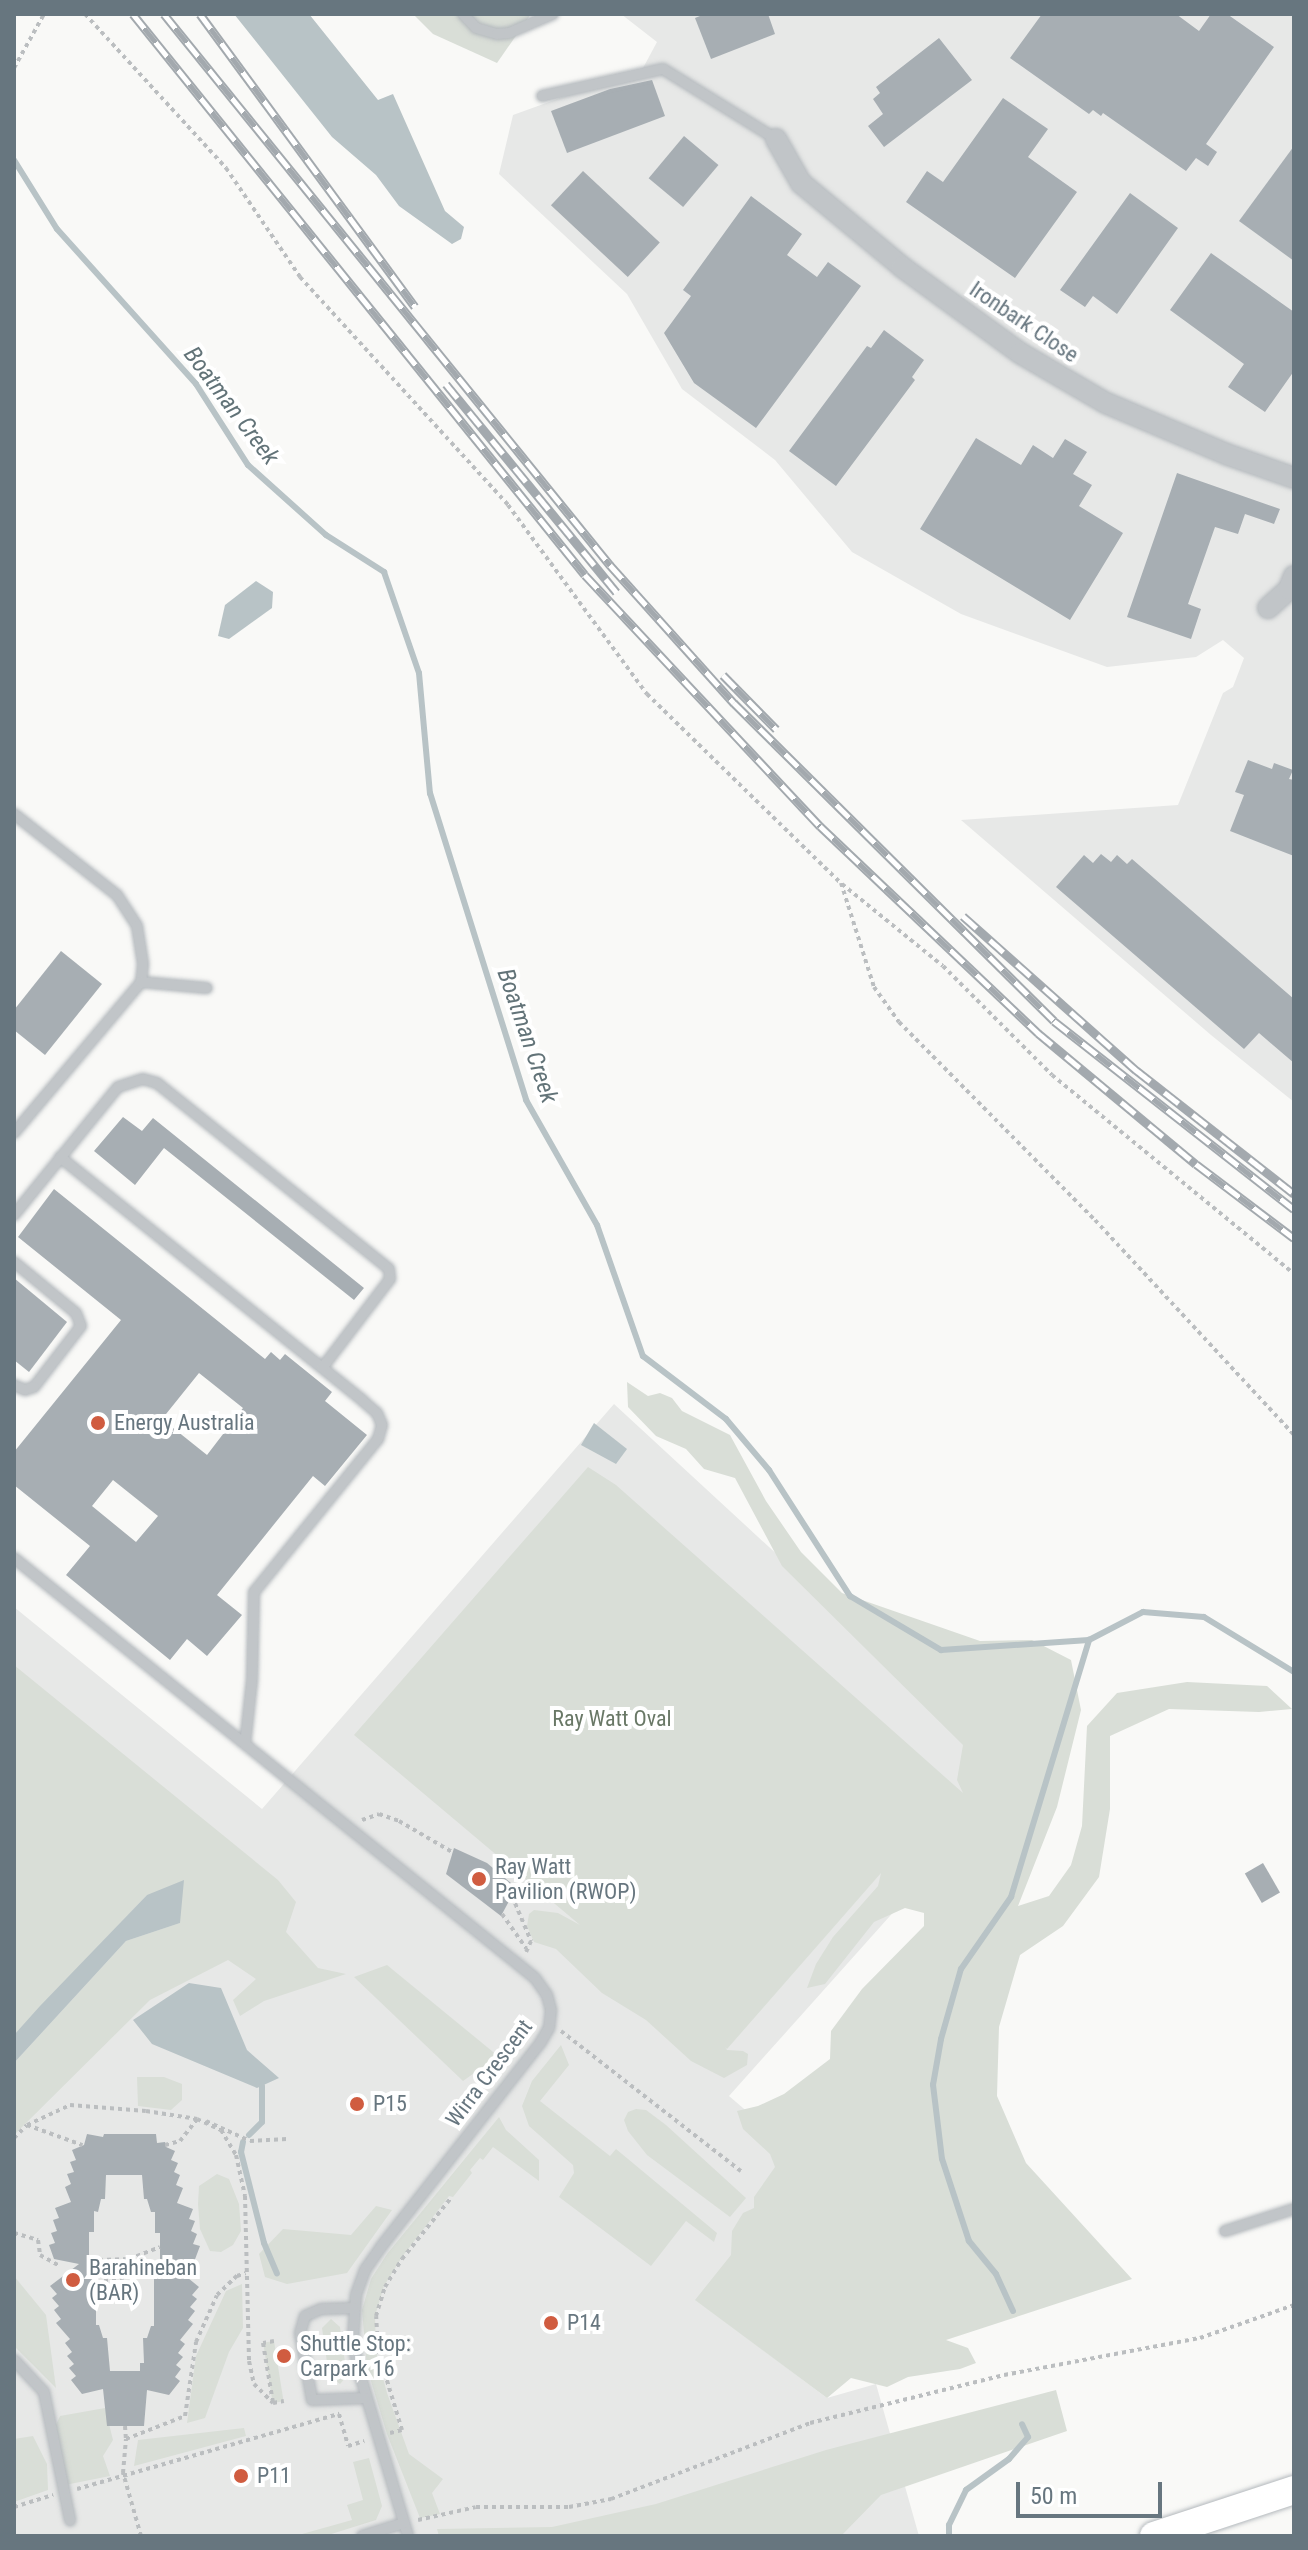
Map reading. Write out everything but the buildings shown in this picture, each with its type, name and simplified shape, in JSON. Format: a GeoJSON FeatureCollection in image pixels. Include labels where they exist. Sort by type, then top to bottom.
{"type":"FeatureCollection","features":[{"type":"Feature","properties":{"kind":"main road"},"geometry":{"type":"LineString","coordinates":[[1154,2536],[1294,2490]]}},
{"type":"Feature","properties":{"kind":"street","name":"Ironbark Close"},"geometry":{"type":"LineString","coordinates":[[776,139],[801,183],[902,267],[1020,353],[1106,403],[1226,454],[1294,478]]}},
{"type":"Feature","properties":{"kind":"street"},"geometry":{"type":"LineString","coordinates":[[1268,608],[1289,589],[1294,576]]}},
{"type":"Feature","properties":{"kind":"lane"},"geometry":{"type":"LineString","coordinates":[[463,14],[476,28],[497,34],[509,33],[553,14]]}},
{"type":"Feature","properties":{"kind":"lane"},"geometry":{"type":"LineString","coordinates":[[542,96],[663,69],[776,139]]}},
{"type":"Feature","properties":{"kind":"lane"},"geometry":{"type":"LineString","coordinates":[[14,814],[117,895],[137,926],[143,964],[141,982],[14,1133]]}},
{"type":"Feature","properties":{"kind":"lane"},"geometry":{"type":"LineString","coordinates":[[141,982],[207,988]]}},
{"type":"Feature","properties":{"kind":"lane"},"geometry":{"type":"LineString","coordinates":[[14,1215],[118,1087],[143,1079],[169,1089],[389,1269],[390,1279],[323,1367]]}},
{"type":"Feature","properties":{"kind":"lane"},"geometry":{"type":"LineString","coordinates":[[60,1157],[323,1367],[377,1413],[382,1425],[378,1439],[254,1592],[252,1680],[245,1744]]}},
{"type":"Feature","properties":{"kind":"lane"},"geometry":{"type":"LineString","coordinates":[[14,1262],[76,1313],[81,1326],[34,1387],[25,1390],[14,1385]]}},
{"type":"Feature","properties":{"kind":"lane","name":"Wirra Crescent"},"geometry":{"type":"LineString","coordinates":[[14,1558],[520,1965],[535,1978],[547,1995],[550,2022],[541,2042],[381,2247],[365,2270],[353,2308],[353,2339],[365,2398],[408,2536]]}},
{"type":"Feature","properties":{"kind":"lane"},"geometry":{"type":"LineString","coordinates":[[1225,2231],[1294,2209]]}},
{"type":"Feature","properties":{"kind":"lane"},"geometry":{"type":"LineString","coordinates":[[353,2308],[321,2309],[305,2316],[300,2333],[312,2400],[365,2398]]}},
{"type":"Feature","properties":{"kind":"lane"},"geometry":{"type":"LineString","coordinates":[[14,2360],[44,2392],[62,2493],[70,2520]]}},
{"type":"Feature","properties":{"kind":"lane"},"geometry":{"type":"LineString","coordinates":[[362,2536],[404,2523]]}},
{"type":"Feature","properties":{"kind":"path"},"geometry":{"type":"LineString","coordinates":[[14,68],[44,14]]}},
{"type":"Feature","properties":{"kind":"path"},"geometry":{"type":"LineString","coordinates":[[85,14],[226,168],[300,277],[508,505],[647,694],[841,883],[943,966],[1052,1075],[1294,1274]]}},
{"type":"Feature","properties":{"kind":"path"},"geometry":{"type":"LineString","coordinates":[[841,883],[874,987],[899,1022],[1095,1220],[1294,1435]]}},
{"type":"Feature","properties":{"kind":"path"},"geometry":{"type":"LineString","coordinates":[[350,1829],[363,1819],[379,1814],[399,1821],[452,1852]]}},
{"type":"Feature","properties":{"kind":"path"},"geometry":{"type":"LineString","coordinates":[[512,1896],[531,1941],[520,1965]]}},
{"type":"Feature","properties":{"kind":"path"},"geometry":{"type":"LineString","coordinates":[[502,1914],[527,1950]]}},
{"type":"Feature","properties":{"kind":"path"},"geometry":{"type":"LineString","coordinates":[[550,2022],[741,2171]]}},
{"type":"Feature","properties":{"kind":"path"},"geometry":{"type":"LineString","coordinates":[[14,2138],[27,2125],[70,2105],[197,2119],[219,2125],[250,2141],[287,2139]]}},
{"type":"Feature","properties":{"kind":"path"},"geometry":{"type":"LineString","coordinates":[[165,2145],[180,2141],[197,2119]]}},
{"type":"Feature","properties":{"kind":"path"},"geometry":{"type":"LineString","coordinates":[[197,2119],[221,2130],[236,2155],[245,2196],[249,2361],[254,2384],[273,2403]]}},
{"type":"Feature","properties":{"kind":"path"},"geometry":{"type":"LineString","coordinates":[[27,2125],[82,2145]]}},
{"type":"Feature","properties":{"kind":"path"},"geometry":{"type":"LineString","coordinates":[[387,2434],[402,2430],[378,2351],[376,2316],[385,2287],[402,2259],[450,2199]]}},
{"type":"Feature","properties":{"kind":"path"},"geometry":{"type":"LineString","coordinates":[[14,2233],[38,2240],[40,2255],[58,2265]]}},
{"type":"Feature","properties":{"kind":"path"},"geometry":{"type":"LineString","coordinates":[[92,2288],[147,2273],[98,2262],[160,2247]]}},
{"type":"Feature","properties":{"kind":"path"},"geometry":{"type":"LineString","coordinates":[[120,2257],[122,2280]]}},
{"type":"Feature","properties":{"kind":"path"},"geometry":{"type":"LineString","coordinates":[[126,2439],[185,2416],[196,2342],[217,2295],[237,2276],[246,2273]]}},
{"type":"Feature","properties":{"kind":"path"},"geometry":{"type":"LineString","coordinates":[[404,2523],[476,2507],[569,2507],[611,2499],[810,2423],[1004,2375],[1200,2338],[1294,2305]]}},
{"type":"Feature","properties":{"kind":"path"},"geometry":{"type":"LineString","coordinates":[[273,2403],[263,2343],[274,2341]]}},
{"type":"Feature","properties":{"kind":"path"},"geometry":{"type":"LineString","coordinates":[[273,2403],[284,2401]]}},
{"type":"Feature","properties":{"kind":"path"},"geometry":{"type":"LineString","coordinates":[[14,2507],[339,2414],[348,2446],[364,2441]]}},
{"type":"Feature","properties":{"kind":"path"},"geometry":{"type":"LineString","coordinates":[[125,2426],[124,2476],[141,2536]]}},
{"type":"Feature","properties":{"kind":"shaded area"},"geometry":{"type":"Polygon","coordinates":[[[234,14],[309,14],[378,100],[393,94],[445,211],[464,227],[461,239],[452,244],[399,206],[376,175],[332,137],[234,14]]]}},
{"type":"Feature","properties":{"kind":"shaded area"},"geometry":{"type":"Polygon","coordinates":[[[621,14],[1294,14],[1294,1102],[1211,1035],[961,820],[1178,805],[1223,693],[1233,687],[1244,658],[1223,640],[1196,657],[1107,667],[961,614],[852,552],[775,460],[682,389],[627,294],[499,174],[513,115],[643,68],[657,42],[621,14]]]}},
{"type":"Feature","properties":{"kind":"shaded area"},"geometry":{"type":"Polygon","coordinates":[[[256,581],[273,592],[272,608],[229,639],[218,636],[225,605],[256,581]]]}},
{"type":"Feature","properties":{"kind":"shaded area"},"geometry":{"type":"Polygon","coordinates":[[[614,1404],[1016,1775],[729,2096],[813,2168],[696,2300],[827,2398],[876,2384],[919,2536],[14,2536],[14,1607],[262,1809],[614,1404]]]}},
{"type":"Feature","properties":{"kind":"shaded area"},"geometry":{"type":"Polygon","coordinates":[[[594,1423],[627,1449],[616,1464],[581,1445],[594,1423]]]}},
{"type":"Feature","properties":{"kind":"shaded area"},"geometry":{"type":"Polygon","coordinates":[[[184,1880],[180,1923],[126,1941],[14,2063],[14,2035],[40,2006],[147,1895],[184,1880]]]}},
{"type":"Feature","properties":{"kind":"shaded area"},"geometry":{"type":"Polygon","coordinates":[[[189,1983],[221,1988],[247,2050],[279,2078],[257,2088],[152,2044],[133,2020],[189,1983]]]}},
{"type":"Feature","properties":{"kind":"green space"},"geometry":{"type":"Polygon","coordinates":[[[413,14],[531,14],[497,63],[433,34],[413,14]]]}},
{"type":"Feature","properties":{"kind":"green space","name":"Ray Watt Oval"},"geometry":{"type":"Polygon","coordinates":[[[627,1382],[648,1396],[660,1393],[672,1398],[682,1411],[730,1435],[766,1501],[801,1552],[842,1593],[980,1641],[1032,1640],[1071,1660],[1081,1710],[1057,1807],[1018,1906],[1049,1896],[1071,1865],[1082,1826],[1087,1726],[1117,1693],[1187,1682],[1267,1686],[1292,1709],[1259,1712],[1169,1709],[1110,1736],[1110,1809],[1099,1877],[1063,1926],[1020,1955],[999,2027],[997,2096],[1026,2163],[1132,2279],[946,2340],[968,2348],[976,2363],[960,2369],[908,2377],[887,2387],[851,2378],[827,2398],[695,2300],[731,2255],[732,2231],[743,2213],[754,2208],[754,2197],[775,2167],[770,2154],[743,2129],[737,2111],[758,2106],[784,2094],[830,2059],[831,2031],[862,1989],[924,1926],[924,1913],[905,1908],[874,1922],[825,1984],[807,1988],[816,1964],[833,1937],[878,1886],[881,1873],[727,2049],[725,2047],[727,2050],[748,2054],[747,2065],[724,2078],[691,2061],[646,2020],[602,1993],[556,1949],[534,1942],[527,1926],[529,1914],[534,1910],[558,1913],[580,1925],[354,1735],[588,1467],[616,1485],[963,1793],[957,1780],[963,1745],[782,1566],[735,1478],[704,1469],[686,1449],[656,1436],[628,1407],[627,1382]]]}},
{"type":"Feature","properties":{"kind":"green space"},"geometry":{"type":"Polygon","coordinates":[[[14,1665],[278,1880],[296,1902],[286,1932],[318,1968],[346,1974],[264,2001],[240,2016],[233,2000],[256,1979],[228,1960],[150,2000],[14,2135],[14,2063],[126,1941],[180,1923],[147,1895],[14,2035],[14,1665]]]}},
{"type":"Feature","properties":{"kind":"green space"},"geometry":{"type":"Polygon","coordinates":[[[387,1965],[498,2056],[463,2081],[354,1977],[387,1965]]]}},
{"type":"Feature","properties":{"kind":"green space"},"geometry":{"type":"Polygon","coordinates":[[[561,2045],[569,2065],[540,2101],[610,2156],[616,2149],[717,2233],[714,2242],[686,2221],[651,2266],[559,2197],[574,2173],[573,2165],[529,2126],[522,2106],[532,2081],[561,2045]]]}},
{"type":"Feature","properties":{"kind":"green space"},"geometry":{"type":"Polygon","coordinates":[[[137,2077],[164,2077],[182,2084],[182,2100],[171,2110],[138,2106],[137,2077]]]}},
{"type":"Feature","properties":{"kind":"green space"},"geometry":{"type":"Polygon","coordinates":[[[646,2110],[666,2125],[746,2198],[730,2217],[647,2155],[628,2131],[624,2120],[628,2112],[646,2110]]]}},
{"type":"Feature","properties":{"kind":"green space"},"geometry":{"type":"Polygon","coordinates":[[[499,2117],[506,2130],[539,2160],[539,2181],[493,2147],[470,2170],[472,2173],[453,2197],[449,2196],[402,2257],[384,2286],[375,2316],[376,2352],[409,2454],[443,2479],[432,2493],[440,2514],[420,2518],[387,2434],[367,2368],[362,2310],[371,2279],[387,2254],[499,2117]]]}},
{"type":"Feature","properties":{"kind":"green space"},"geometry":{"type":"Polygon","coordinates":[[[217,2174],[229,2179],[239,2204],[241,2231],[233,2245],[221,2252],[210,2251],[200,2229],[198,2204],[199,2186],[217,2174]]]}},
{"type":"Feature","properties":{"kind":"green space"},"geometry":{"type":"Polygon","coordinates":[[[376,2206],[392,2210],[347,2273],[287,2284],[265,2277],[259,2254],[283,2229],[351,2235],[376,2206]]]}},
{"type":"Feature","properties":{"kind":"green space"},"geometry":{"type":"Polygon","coordinates":[[[14,2276],[46,2315],[56,2388],[14,2346],[14,2276]]]}},
{"type":"Feature","properties":{"kind":"green space"},"geometry":{"type":"Polygon","coordinates":[[[242,2284],[243,2328],[229,2352],[205,2418],[187,2423],[196,2356],[226,2291],[242,2284]]]}},
{"type":"Feature","properties":{"kind":"green space"},"geometry":{"type":"Polygon","coordinates":[[[331,2319],[340,2327],[347,2376],[340,2384],[329,2376],[322,2328],[331,2319]]]}},
{"type":"Feature","properties":{"kind":"green space"},"geometry":{"type":"Polygon","coordinates":[[[274,2341],[284,2401],[273,2403],[263,2343],[274,2341]]]}},
{"type":"Feature","properties":{"kind":"green space"},"geometry":{"type":"Polygon","coordinates":[[[1056,2390],[1067,2431],[881,2495],[841,2536],[439,2536],[437,2529],[552,2527],[656,2504],[826,2450],[1056,2390]]]}},
{"type":"Feature","properties":{"kind":"green space"},"geometry":{"type":"Polygon","coordinates":[[[105,2408],[113,2440],[103,2456],[110,2476],[65,2485],[56,2425],[60,2416],[105,2408]]]}},
{"type":"Feature","properties":{"kind":"green space"},"geometry":{"type":"Polygon","coordinates":[[[244,2428],[246,2436],[134,2466],[138,2440],[244,2428]]]}},
{"type":"Feature","properties":{"kind":"green space"},"geometry":{"type":"Polygon","coordinates":[[[33,2436],[47,2464],[48,2490],[14,2502],[14,2439],[33,2436]]]}},
{"type":"Feature","properties":{"kind":"green space"},"geometry":{"type":"Polygon","coordinates":[[[369,2458],[382,2506],[376,2520],[325,2536],[295,2536],[352,2520],[347,2505],[363,2500],[353,2462],[369,2458]]]}},
{"type":"Feature","properties":{"kind":"waterway","name":"Boatman Creek"},"geometry":{"type":"LineString","coordinates":[[14,160],[57,229],[196,384],[248,465],[326,535],[384,572],[419,673],[430,793],[526,1100],[597,1225],[643,1356],[726,1419],[769,1470],[850,1596],[941,1650],[1089,1640],[1143,1612],[1204,1617],[1294,1672]]}},
{"type":"Feature","properties":{"kind":"waterway"},"geometry":{"type":"LineString","coordinates":[[1013,2311],[996,2274],[969,2241],[942,2159],[933,2085],[941,2039],[961,1969],[1011,1897],[1089,1640]]}},
{"type":"Feature","properties":{"kind":"waterway"},"geometry":{"type":"LineString","coordinates":[[249,2135],[262,2122],[262,2086]]}},
{"type":"Feature","properties":{"kind":"waterway"},"geometry":{"type":"LineString","coordinates":[[243,2142],[241,2152],[264,2243],[277,2273]]}},
{"type":"Feature","properties":{"kind":"waterway"},"geometry":{"type":"LineString","coordinates":[[949,2536],[949,2525],[966,2490],[1009,2459],[1028,2437],[1022,2424]]}},
{"type":"Feature","properties":{"kind":"railway"},"geometry":{"type":"LineString","coordinates":[[133,14],[585,575],[820,826],[1038,1033],[1196,1164],[1294,1238]]}},
{"type":"Feature","properties":{"kind":"railway"},"geometry":{"type":"LineString","coordinates":[[164,14],[610,565],[734,703],[1054,1021],[1294,1209]]}},
{"type":"Feature","properties":{"kind":"railway"},"geometry":{"type":"LineString","coordinates":[[200,14],[415,307]]}},
{"type":"Feature","properties":{"kind":"railway"},"geometry":{"type":"LineString","coordinates":[[446,384],[616,592]]}},
{"type":"Feature","properties":{"kind":"railway"},"geometry":{"type":"LineString","coordinates":[[723,675],[776,729]]}},
{"type":"Feature","properties":{"kind":"railway"},"geometry":{"type":"LineString","coordinates":[[963,916],[1136,1070],[1294,1194]]}},
{"type":"Feature","properties":{"kind":"place","name":"Energy Australia"},"geometry":{"type":"Point","coordinates":[98,1423]}},
{"type":"Feature","properties":{"kind":"place","name":"Ray Watt Pavilion (RWOP)"},"geometry":{"type":"Point","coordinates":[479,1879]}},
{"type":"Feature","properties":{"kind":"place","name":"P15"},"geometry":{"type":"Point","coordinates":[357,2104]}},
{"type":"Feature","properties":{"kind":"place","name":"Barahineban (BAR)"},"geometry":{"type":"Point","coordinates":[73,2280]}},
{"type":"Feature","properties":{"kind":"place","name":"P14"},"geometry":{"type":"Point","coordinates":[551,2323]}},
{"type":"Feature","properties":{"kind":"place","name":"Shuttle Stop: Carpark 16"},"geometry":{"type":"Point","coordinates":[284,2356]}},
{"type":"Feature","properties":{"kind":"place","name":"P11"},"geometry":{"type":"Point","coordinates":[241,2476]}}]}
